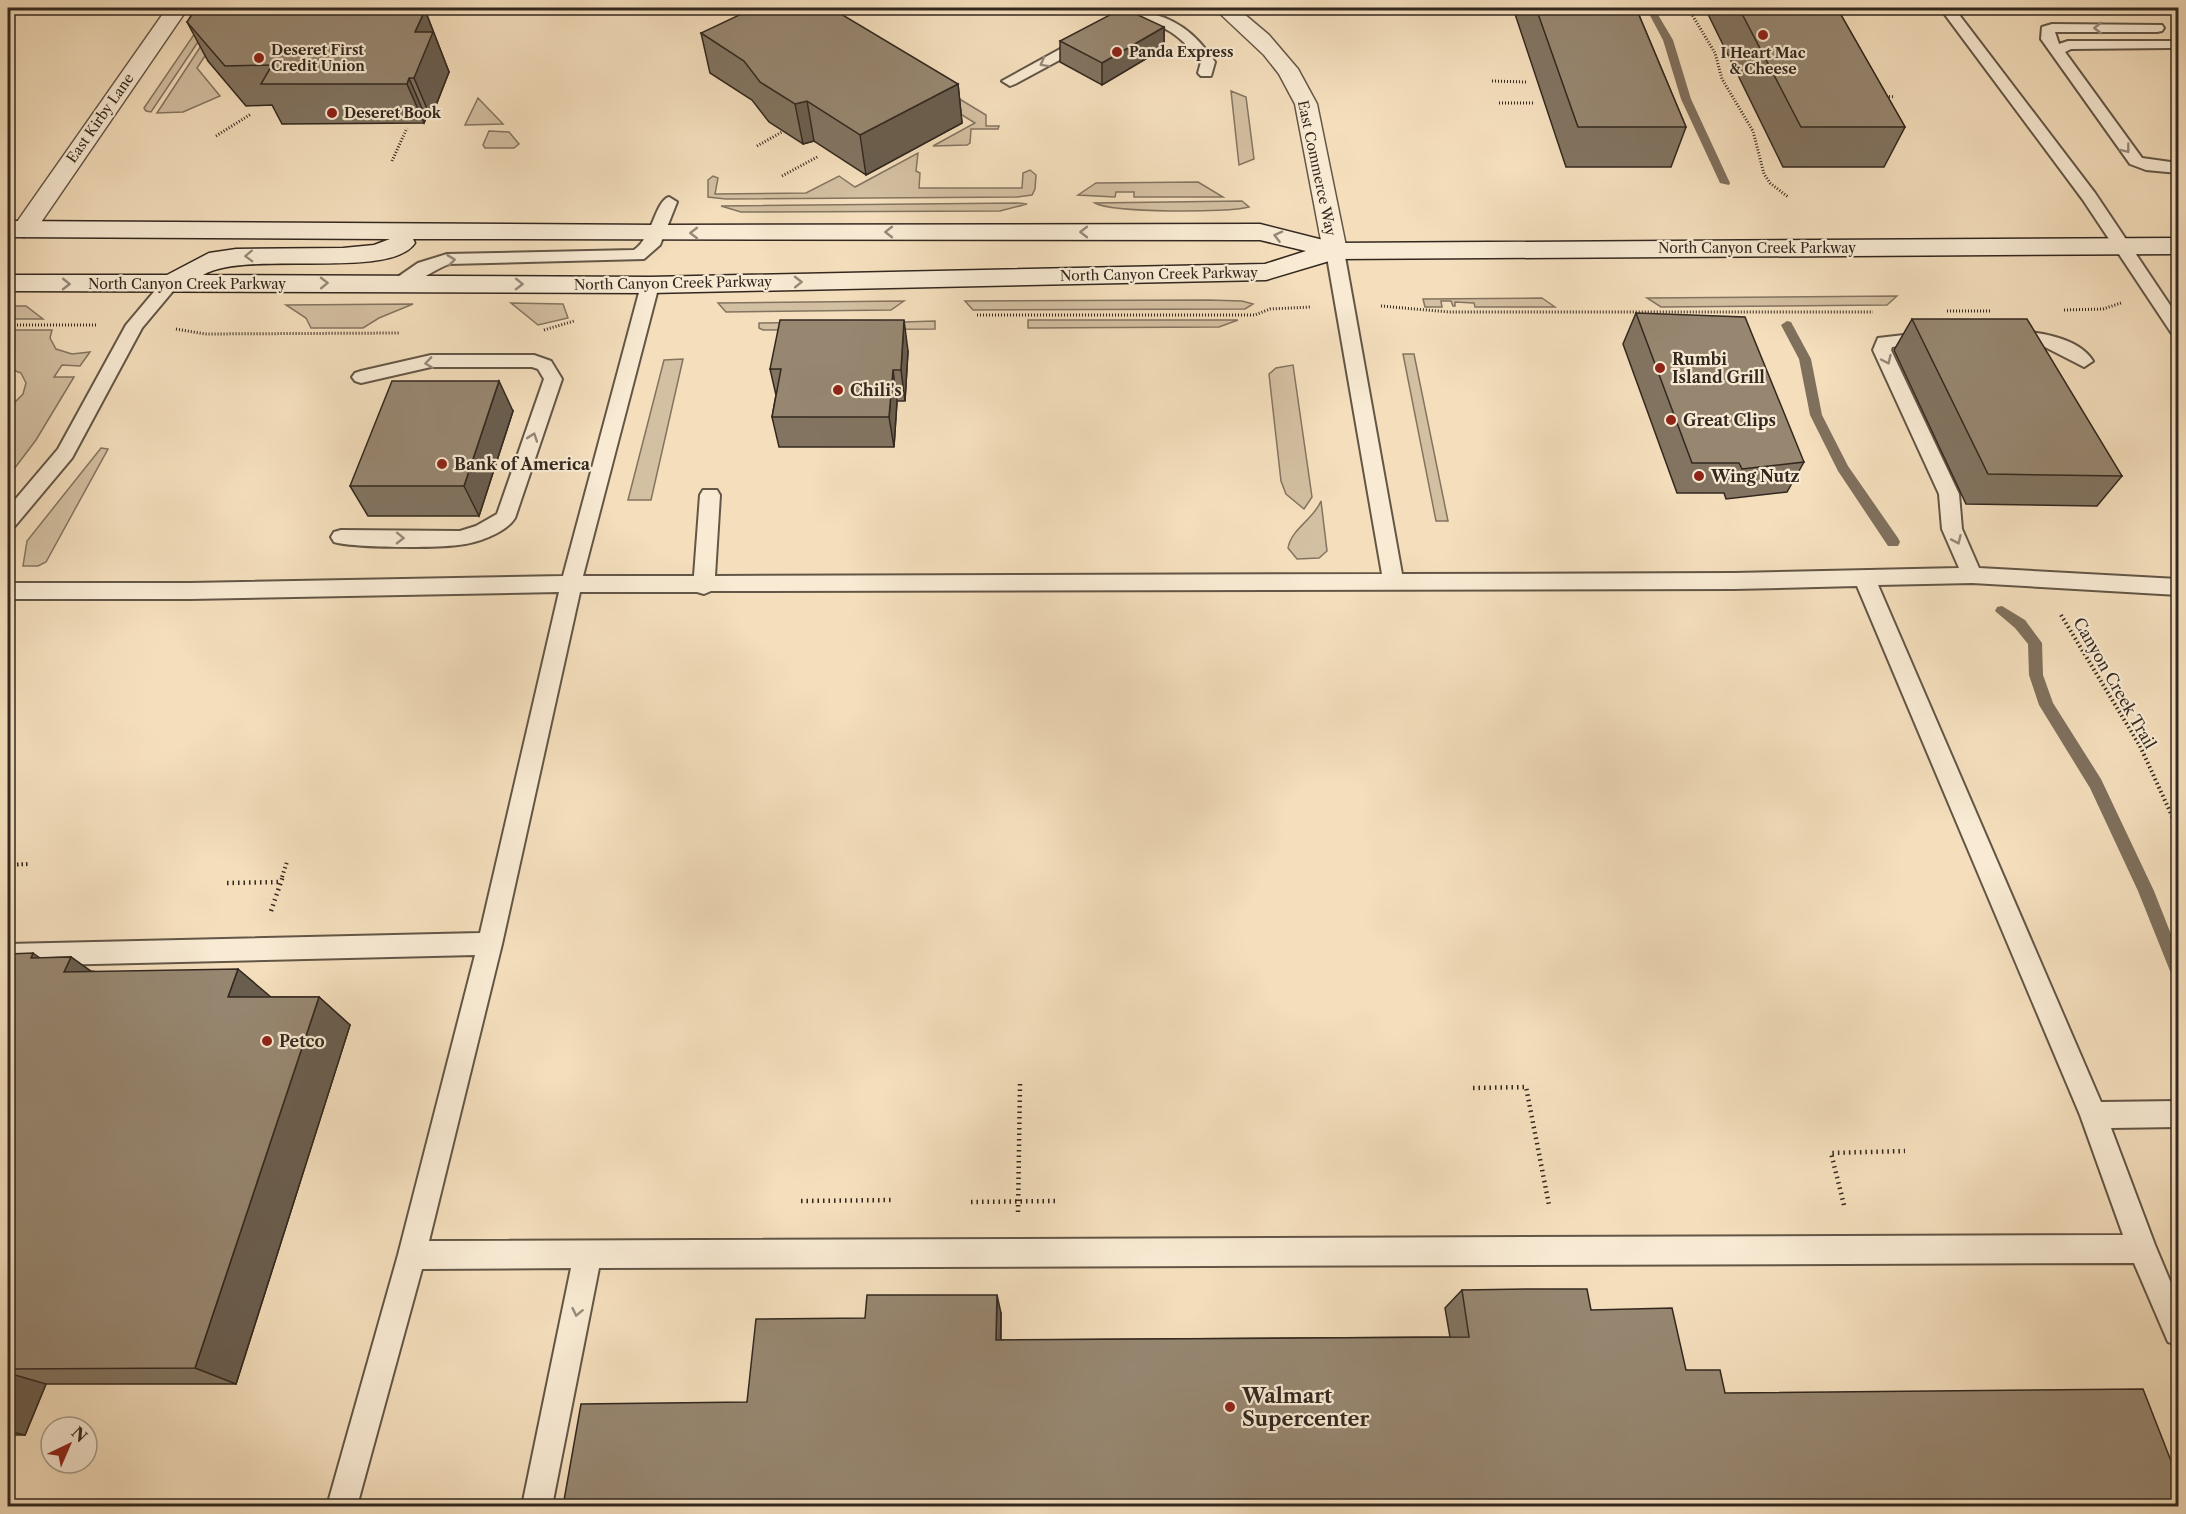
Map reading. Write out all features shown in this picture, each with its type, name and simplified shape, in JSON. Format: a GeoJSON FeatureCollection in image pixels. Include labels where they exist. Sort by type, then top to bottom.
{"type":"FeatureCollection","features":[{"type":"Feature","properties":{"kind":"main road","name":"East Kirby Lane"},"geometry":{"type":"LineString","coordinates":[[8,249],[16,229],[177,8]]}},
{"type":"Feature","properties":{"kind":"main road","name":"East Commerce Way"},"geometry":{"type":"LineString","coordinates":[[1224,8],[1266,42],[1286,64],[1297,84],[1306,104],[1335,251]]}},
{"type":"Feature","properties":{"kind":"main road","name":"North Canyon Creek Parkway"},"geometry":{"type":"LineString","coordinates":[[16,229],[659,233],[1260,232],[1335,251],[2178,246]]}},
{"type":"Feature","properties":{"kind":"main road"},"geometry":{"type":"LineString","coordinates":[[169,285],[209,261],[236,257],[342,256],[377,252],[429,231]]}},
{"type":"Feature","properties":{"kind":"main road","name":"North Canyon Creek Parkway"},"geometry":{"type":"LineString","coordinates":[[8,284],[650,285],[1266,272],[1335,251]]}},
{"type":"Feature","properties":{"kind":"lane"},"geometry":{"type":"LineString","coordinates":[[1947,8],[2089,197],[2178,330]]}},
{"type":"Feature","properties":{"kind":"lane"},"geometry":{"type":"LineString","coordinates":[[1010,81],[1127,18],[1140,15],[1158,17],[1181,31],[1208,62],[1206,73]]}},
{"type":"Feature","properties":{"kind":"lane"},"geometry":{"type":"LineString","coordinates":[[2157,28],[2052,28],[2047,30],[2048,39],[2056,51],[2136,161],[2146,165],[2178,168]]}},
{"type":"Feature","properties":{"kind":"lane"},"geometry":{"type":"LineString","coordinates":[[2056,51],[2068,45],[2170,44]]}},
{"type":"Feature","properties":{"kind":"lane"},"geometry":{"type":"LineString","coordinates":[[399,283],[424,267],[447,259],[638,255],[652,246],[659,233],[669,202]]}},
{"type":"Feature","properties":{"kind":"lane"},"geometry":{"type":"LineString","coordinates":[[1335,251],[1393,581]]}},
{"type":"Feature","properties":{"kind":"lane"},"geometry":{"type":"LineString","coordinates":[[8,521],[65,453],[135,325],[169,285]]}},
{"type":"Feature","properties":{"kind":"lane"},"geometry":{"type":"LineString","coordinates":[[342,1506],[412,1255],[490,944],[571,584],[650,285]]}},
{"type":"Feature","properties":{"kind":"lane"},"geometry":{"type":"LineString","coordinates":[[1987,337],[2031,336],[2059,344],[2084,361]]}},
{"type":"Feature","properties":{"kind":"lane"},"geometry":{"type":"LineString","coordinates":[[1953,338],[1898,339],[1884,342],[1882,350],[1948,494],[1952,529],[1972,575]]}},
{"type":"Feature","properties":{"kind":"lane"},"geometry":{"type":"LineString","coordinates":[[341,537],[460,538],[483,531],[505,518],[553,379],[545,365],[525,360],[431,361],[361,377]]}},
{"type":"Feature","properties":{"kind":"lane"},"geometry":{"type":"LineString","coordinates":[[704,586],[710,495]]}},
{"type":"Feature","properties":{"kind":"lane"},"geometry":{"type":"LineString","coordinates":[[8,591],[190,591],[571,584],[704,586],[1865,580],[1972,575],[2178,587]]}},
{"type":"Feature","properties":{"kind":"lane"},"geometry":{"type":"LineString","coordinates":[[1865,580],[2093,1115],[2142,1249],[2178,1332]]}},
{"type":"Feature","properties":{"kind":"lane"},"geometry":{"type":"LineString","coordinates":[[8,955],[490,944]]}},
{"type":"Feature","properties":{"kind":"lane"},"geometry":{"type":"LineString","coordinates":[[2093,1115],[2178,1114]]}},
{"type":"Feature","properties":{"kind":"lane"},"geometry":{"type":"LineString","coordinates":[[412,1255],[2142,1249]]}},
{"type":"Feature","properties":{"kind":"lane"},"geometry":{"type":"LineString","coordinates":[[537,1506],[588,1254]]}},
{"type":"Feature","properties":{"kind":"path"},"geometry":{"type":"LineString","coordinates":[[1688,8],[1715,53],[1722,79],[1753,131],[1764,174],[1770,183],[1788,196]]}},
{"type":"Feature","properties":{"kind":"path"},"geometry":{"type":"LineString","coordinates":[[1492,81],[1526,82]]}},
{"type":"Feature","properties":{"kind":"path"},"geometry":{"type":"LineString","coordinates":[[1876,96],[1895,97]]}},
{"type":"Feature","properties":{"kind":"path"},"geometry":{"type":"LineString","coordinates":[[1499,103],[1533,103]]}},
{"type":"Feature","properties":{"kind":"path"},"geometry":{"type":"LineString","coordinates":[[216,136],[251,114]]}},
{"type":"Feature","properties":{"kind":"path"},"geometry":{"type":"LineString","coordinates":[[392,161],[407,128]]}},
{"type":"Feature","properties":{"kind":"path"},"geometry":{"type":"LineString","coordinates":[[757,146],[782,132]]}},
{"type":"Feature","properties":{"kind":"path"},"geometry":{"type":"LineString","coordinates":[[782,177],[819,156]]}},
{"type":"Feature","properties":{"kind":"path"},"geometry":{"type":"LineString","coordinates":[[2063,310],[2103,309],[2113,304]]}},
{"type":"Feature","properties":{"kind":"path"},"geometry":{"type":"LineString","coordinates":[[1405,306],[1416,311],[1449,312],[1883,312]]}},
{"type":"Feature","properties":{"kind":"path"},"geometry":{"type":"LineString","coordinates":[[1237,315],[1255,315],[1270,309]]}},
{"type":"Feature","properties":{"kind":"path"},"geometry":{"type":"LineString","coordinates":[[1938,311],[1995,311]]}},
{"type":"Feature","properties":{"kind":"path"},"geometry":{"type":"LineString","coordinates":[[536,332],[575,320]]}},
{"type":"Feature","properties":{"kind":"path"},"geometry":{"type":"LineString","coordinates":[[8,325],[103,325]]}},
{"type":"Feature","properties":{"kind":"path"},"geometry":{"type":"LineString","coordinates":[[170,327],[205,334],[410,333]]}},
{"type":"Feature","properties":{"kind":"path","name":"Canyon Creek Trail"},"geometry":{"type":"LineString","coordinates":[[2061,615],[2140,746],[2178,829]]}},
{"type":"Feature","properties":{"kind":"path"},"geometry":{"type":"LineString","coordinates":[[268,920],[287,862]]}},
{"type":"Feature","properties":{"kind":"path"},"geometry":{"type":"LineString","coordinates":[[8,865],[29,864]]}},
{"type":"Feature","properties":{"kind":"path"},"geometry":{"type":"LineString","coordinates":[[227,883],[280,882]]}},
{"type":"Feature","properties":{"kind":"path"},"geometry":{"type":"LineString","coordinates":[[1018,1212],[1020,1083]]}},
{"type":"Feature","properties":{"kind":"path"},"geometry":{"type":"LineString","coordinates":[[1473,1088],[1526,1087],[1549,1206]]}},
{"type":"Feature","properties":{"kind":"path"},"geometry":{"type":"LineString","coordinates":[[1844,1205],[1831,1153],[1905,1150]]}},
{"type":"Feature","properties":{"kind":"path"},"geometry":{"type":"LineString","coordinates":[[801,1201],[892,1200]]}},
{"type":"Feature","properties":{"kind":"path"},"geometry":{"type":"LineString","coordinates":[[971,1202],[1057,1201]]}},
{"type":"Feature","properties":{"kind":"shaded area"},"geometry":{"type":"Polygon","coordinates":[[[214,26],[224,27],[197,68],[220,96],[183,112],[157,113],[214,26]]]}},
{"type":"Feature","properties":{"kind":"shaded area"},"geometry":{"type":"Polygon","coordinates":[[[208,27],[151,112],[146,111],[144,108],[195,33],[208,27]]]}},
{"type":"Feature","properties":{"kind":"shaded area"},"geometry":{"type":"Polygon","coordinates":[[[922,90],[953,95],[986,115],[986,126],[999,126],[998,129],[971,129],[970,143],[967,145],[933,146],[975,123],[922,90]]]}},
{"type":"Feature","properties":{"kind":"shaded area"},"geometry":{"type":"Polygon","coordinates":[[[1231,91],[1246,97],[1254,159],[1239,165],[1231,91]]]}},
{"type":"Feature","properties":{"kind":"shaded area"},"geometry":{"type":"Polygon","coordinates":[[[478,98],[503,124],[465,125],[478,98]]]}},
{"type":"Feature","properties":{"kind":"shaded area"},"geometry":{"type":"Polygon","coordinates":[[[489,131],[509,132],[519,144],[514,148],[485,148],[483,145],[489,131]]]}},
{"type":"Feature","properties":{"kind":"shaded area"},"geometry":{"type":"Polygon","coordinates":[[[918,153],[916,171],[920,173],[919,188],[1022,188],[1023,173],[1030,170],[1036,175],[1035,189],[1032,195],[1017,197],[726,199],[708,197],[708,180],[713,176],[718,178],[715,194],[806,193],[839,176],[855,187],[918,153]]]}},
{"type":"Feature","properties":{"kind":"shaded area"},"geometry":{"type":"Polygon","coordinates":[[[1198,182],[1223,197],[1134,197],[1134,192],[1116,192],[1115,197],[1078,195],[1096,183],[1198,182]]]}},
{"type":"Feature","properties":{"kind":"shaded area"},"geometry":{"type":"Polygon","coordinates":[[[1242,201],[1249,207],[1196,211],[1124,209],[1095,203],[1242,201]]]}},
{"type":"Feature","properties":{"kind":"shaded area"},"geometry":{"type":"Polygon","coordinates":[[[1027,204],[1000,211],[741,212],[721,206],[1027,204]]]}},
{"type":"Feature","properties":{"kind":"shaded area"},"geometry":{"type":"Polygon","coordinates":[[[1897,296],[1887,305],[1661,307],[1647,298],[1897,296]]]}},
{"type":"Feature","properties":{"kind":"shaded area"},"geometry":{"type":"Polygon","coordinates":[[[1542,298],[1555,307],[1475,307],[1474,303],[1455,302],[1453,306],[1451,301],[1441,301],[1442,307],[1425,307],[1423,299],[1542,298]]]}},
{"type":"Feature","properties":{"kind":"shaded area"},"geometry":{"type":"Polygon","coordinates":[[[904,301],[891,310],[726,312],[718,303],[904,301]]]}},
{"type":"Feature","properties":{"kind":"shaded area"},"geometry":{"type":"Polygon","coordinates":[[[965,301],[1242,301],[1253,304],[1245,309],[973,310],[965,301]]]}},
{"type":"Feature","properties":{"kind":"shaded area"},"geometry":{"type":"Polygon","coordinates":[[[511,303],[563,304],[568,318],[538,325],[511,303]]]}},
{"type":"Feature","properties":{"kind":"shaded area"},"geometry":{"type":"Polygon","coordinates":[[[413,304],[379,318],[363,328],[311,328],[306,318],[286,305],[413,304]]]}},
{"type":"Feature","properties":{"kind":"shaded area"},"geometry":{"type":"Polygon","coordinates":[[[8,306],[26,306],[43,319],[8,319],[8,306]]]}},
{"type":"Feature","properties":{"kind":"shaded area"},"geometry":{"type":"Polygon","coordinates":[[[1028,320],[1238,320],[1219,327],[1028,328],[1028,320]]]}},
{"type":"Feature","properties":{"kind":"shaded area"},"geometry":{"type":"Polygon","coordinates":[[[935,321],[935,329],[763,330],[759,328],[759,323],[825,322],[904,327],[904,322],[935,321]]]}},
{"type":"Feature","properties":{"kind":"shaded area"},"geometry":{"type":"Polygon","coordinates":[[[8,330],[52,330],[50,338],[56,349],[72,354],[90,352],[80,366],[62,365],[54,377],[74,377],[36,440],[8,477],[8,409],[23,394],[26,383],[21,373],[8,368],[8,330]]]}},
{"type":"Feature","properties":{"kind":"shaded area"},"geometry":{"type":"Polygon","coordinates":[[[1403,354],[1414,354],[1448,521],[1436,521],[1403,354]]]}},
{"type":"Feature","properties":{"kind":"shaded area"},"geometry":{"type":"Polygon","coordinates":[[[683,359],[651,500],[628,500],[664,360],[683,359]]]}},
{"type":"Feature","properties":{"kind":"shaded area"},"geometry":{"type":"Polygon","coordinates":[[[1293,365],[1312,497],[1304,509],[1286,494],[1281,481],[1269,374],[1276,368],[1293,365]]]}},
{"type":"Feature","properties":{"kind":"shaded area"},"geometry":{"type":"Polygon","coordinates":[[[101,448],[108,449],[46,562],[38,566],[23,566],[27,541],[101,448]]]}},
{"type":"Feature","properties":{"kind":"shaded area"},"geometry":{"type":"Polygon","coordinates":[[[1321,501],[1327,551],[1319,558],[1297,559],[1288,548],[1290,541],[1321,501]]]}},
{"type":"Feature","properties":{"kind":"building"},"geometry":{"type":"Polygon","coordinates":[[[196,8],[425,10],[415,32],[433,32],[414,78],[409,78],[407,84],[261,84],[272,65],[225,66],[187,22],[196,8]]]}},
{"type":"Feature","properties":{"kind":"building"},"geometry":{"type":"Polygon","coordinates":[[[754,8],[831,8],[958,84],[860,135],[807,101],[795,104],[760,82],[744,61],[701,33],[754,8]]]}},
{"type":"Feature","properties":{"kind":"building"},"geometry":{"type":"Polygon","coordinates":[[[1123,8],[1164,27],[1102,63],[1060,41],[1123,8]]]}},
{"type":"Feature","properties":{"kind":"building"},"geometry":{"type":"Polygon","coordinates":[[[1536,8],[1636,8],[1686,127],[1578,127],[1536,8]]]}},
{"type":"Feature","properties":{"kind":"building"},"geometry":{"type":"Polygon","coordinates":[[[1739,8],[1837,8],[1905,127],[1801,127],[1739,8]]]}},
{"type":"Feature","properties":{"kind":"building"},"geometry":{"type":"Polygon","coordinates":[[[1636,313],[1745,317],[1804,462],[1742,469],[1739,463],[1692,463],[1636,313]]]}},
{"type":"Feature","properties":{"kind":"building"},"geometry":{"type":"Polygon","coordinates":[[[1912,319],[2027,319],[2122,476],[1988,474],[1912,319]]]}},
{"type":"Feature","properties":{"kind":"building","name":"Chili's"},"geometry":{"type":"Polygon","coordinates":[[[780,320],[904,320],[901,370],[893,370],[889,417],[772,417],[781,369],[770,369],[780,320]]]}},
{"type":"Feature","properties":{"kind":"building"},"geometry":{"type":"Polygon","coordinates":[[[392,381],[499,381],[464,486],[350,486],[392,381]]]}},
{"type":"Feature","properties":{"kind":"building"},"geometry":{"type":"Polygon","coordinates":[[[33,953],[31,958],[71,957],[64,972],[238,969],[228,997],[319,997],[195,1368],[8,1369],[8,954],[33,953]]]}},
{"type":"Feature","properties":{"kind":"building","name":"Walmart Supercenter"},"geometry":{"type":"Polygon","coordinates":[[[1587,1289],[1591,1310],[1672,1308],[1686,1370],[1720,1370],[1725,1393],[2143,1389],[2178,1479],[2178,1506],[563,1506],[581,1404],[747,1402],[756,1319],[865,1318],[867,1295],[997,1295],[996,1340],[1469,1337],[1462,1290],[1587,1289]]]}},
{"type":"Feature","properties":{"kind":"waterway"},"geometry":{"type":"LineString","coordinates":[[1650,8],[1668,40],[1686,99],[1725,183]]}},
{"type":"Feature","properties":{"kind":"waterway"},"geometry":{"type":"LineString","coordinates":[[1787,325],[1805,359],[1816,415],[1843,468],[1893,542]]}},
{"type":"Feature","properties":{"kind":"waterway"},"geometry":{"type":"LineString","coordinates":[[2002,611],[2020,624],[2035,643],[2036,675],[2046,705],[2096,784],[2146,891],[2178,971]]}},
{"type":"Feature","properties":{"kind":"place","name":"I Heart Mac & Cheese"},"geometry":{"type":"Point","coordinates":[1763,35]}},
{"type":"Feature","properties":{"kind":"place","name":"Panda Express"},"geometry":{"type":"Point","coordinates":[1117,52]}},
{"type":"Feature","properties":{"kind":"place","name":"Deseret First Credit Union"},"geometry":{"type":"Point","coordinates":[259,58]}},
{"type":"Feature","properties":{"kind":"place","name":"Deseret Book"},"geometry":{"type":"Point","coordinates":[332,113]}},
{"type":"Feature","properties":{"kind":"place","name":"Rumbi Island Grill"},"geometry":{"type":"Point","coordinates":[1660,368]}},
{"type":"Feature","properties":{"kind":"place","name":"Chili's"},"geometry":{"type":"Point","coordinates":[838,390]}},
{"type":"Feature","properties":{"kind":"place","name":"Great Clips"},"geometry":{"type":"Point","coordinates":[1671,420]}},
{"type":"Feature","properties":{"kind":"place","name":"Bank of America"},"geometry":{"type":"Point","coordinates":[442,464]}},
{"type":"Feature","properties":{"kind":"place","name":"Wing Nutz"},"geometry":{"type":"Point","coordinates":[1699,476]}},
{"type":"Feature","properties":{"kind":"place","name":"Petco"},"geometry":{"type":"Point","coordinates":[267,1041]}},
{"type":"Feature","properties":{"kind":"place","name":"Walmart Supercenter"},"geometry":{"type":"Point","coordinates":[1230,1407]}}]}
